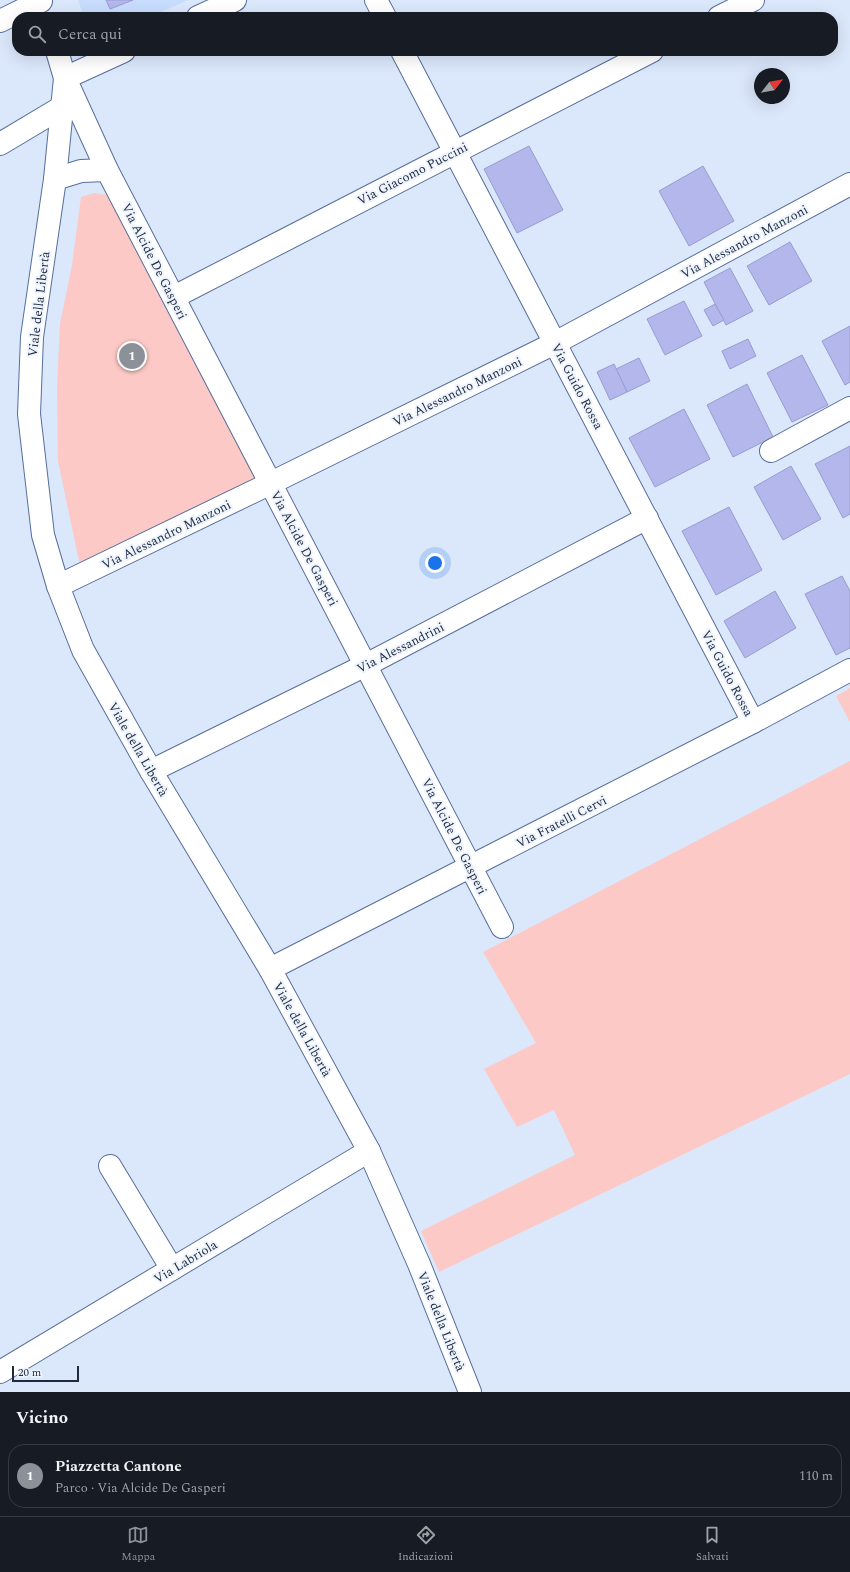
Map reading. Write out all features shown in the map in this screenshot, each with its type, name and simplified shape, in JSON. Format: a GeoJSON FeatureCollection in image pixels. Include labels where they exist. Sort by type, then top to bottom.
{"type":"FeatureCollection","features":[{"type":"Feature","properties":{"kind":"street"},"geometry":{"type":"LineString","coordinates":[[209,12],[235,0]]}},
{"type":"Feature","properties":{"kind":"street"},"geometry":{"type":"LineString","coordinates":[[376,0],[382,12]]}},
{"type":"Feature","properties":{"kind":"street"},"geometry":{"type":"LineString","coordinates":[[729,12],[753,0]]}},
{"type":"Feature","properties":{"kind":"street"},"geometry":{"type":"LineString","coordinates":[[26,12],[43,6]]}},
{"type":"Feature","properties":{"kind":"street"},"geometry":{"type":"LineString","coordinates":[[0,21],[12,17]]}},
{"type":"Feature","properties":{"kind":"street","name":"Viale della Libertà"},"geometry":{"type":"LineString","coordinates":[[58,56],[65,78],[55,179],[32,337],[29,414],[43,536],[58,586],[83,650],[151,771],[270,969],[369,1151],[418,1264],[470,1392]]}},
{"type":"Feature","properties":{"kind":"street"},"geometry":{"type":"LineString","coordinates":[[65,78],[113,56]]}},
{"type":"Feature","properties":{"kind":"street","name":"Via Guido Rossa"},"geometry":{"type":"LineString","coordinates":[[405,56],[753,722]]}},
{"type":"Feature","properties":{"kind":"street","name":"Via Giacomo Puccini"},"geometry":{"type":"LineString","coordinates":[[174,297],[642,56]]}},
{"type":"Feature","properties":{"kind":"street","name":"Via Alcide De Gasperi"},"geometry":{"type":"LineString","coordinates":[[65,78],[107,170],[502,927]]}},
{"type":"Feature","properties":{"kind":"street"},"geometry":{"type":"LineString","coordinates":[[0,144],[62,108]]}},
{"type":"Feature","properties":{"kind":"street"},"geometry":{"type":"LineString","coordinates":[[55,179],[81,171],[107,170]]}},
{"type":"Feature","properties":{"kind":"street","name":"Via Alessandro Manzoni"},"geometry":{"type":"LineString","coordinates":[[58,586],[555,343],[850,184]]}},
{"type":"Feature","properties":{"kind":"street"},"geometry":{"type":"LineString","coordinates":[[771,451],[850,408]]}},
{"type":"Feature","properties":{"kind":"street","name":"Via Alessandrini"},"geometry":{"type":"LineString","coordinates":[[151,771],[366,665],[647,518]]}},
{"type":"Feature","properties":{"kind":"street","name":"Via Fratelli Cervi"},"geometry":{"type":"LineString","coordinates":[[270,969],[472,867],[753,722],[850,670]]}},
{"type":"Feature","properties":{"kind":"street","name":"Via Labriola"},"geometry":{"type":"LineString","coordinates":[[0,1372],[369,1151]]}},
{"type":"Feature","properties":{"kind":"street"},"geometry":{"type":"LineString","coordinates":[[110,1166],[172,1269]]}},
{"type":"Feature","properties":{"kind":"shaded area"},"geometry":{"type":"Polygon","coordinates":[[[78,0],[188,0],[161,12],[82,12],[78,0]]]}},
{"type":"Feature","properties":{"kind":"shaded area"},"geometry":{"type":"Polygon","coordinates":[[[94,193],[122,197],[271,483],[82,575],[58,461],[57,388],[60,324],[72,265],[81,197],[94,193]]]}},
{"type":"Feature","properties":{"kind":"shaded area"},"geometry":{"type":"Polygon","coordinates":[[[850,688],[850,722],[836,696],[850,688]]]}},
{"type":"Feature","properties":{"kind":"shaded area"},"geometry":{"type":"Polygon","coordinates":[[[850,761],[850,1074],[439,1272],[421,1231],[575,1155],[554,1110],[517,1127],[484,1069],[536,1043],[483,952],[850,761]]]}},
{"type":"Feature","properties":{"kind":"building"},"geometry":{"type":"Polygon","coordinates":[[[106,0],[133,0],[110,9],[106,0]]]}},
{"type":"Feature","properties":{"kind":"building"},"geometry":{"type":"Polygon","coordinates":[[[529,146],[563,210],[517,233],[484,169],[529,146]]]}},
{"type":"Feature","properties":{"kind":"building"},"geometry":{"type":"Polygon","coordinates":[[[703,166],[734,221],[689,246],[659,191],[703,166]]]}},
{"type":"Feature","properties":{"kind":"building"},"geometry":{"type":"Polygon","coordinates":[[[790,242],[812,281],[769,305],[747,266],[790,242]]]}},
{"type":"Feature","properties":{"kind":"building"},"geometry":{"type":"Polygon","coordinates":[[[730,268],[753,311],[726,325],[704,282],[730,268]]]}},
{"type":"Feature","properties":{"kind":"building"},"geometry":{"type":"Polygon","coordinates":[[[684,301],[702,336],[665,355],[647,319],[684,301]]]}},
{"type":"Feature","properties":{"kind":"building"},"geometry":{"type":"Polygon","coordinates":[[[715,304],[724,320],[713,326],[704,310],[715,304]]]}},
{"type":"Feature","properties":{"kind":"building"},"geometry":{"type":"Polygon","coordinates":[[[850,326],[850,382],[845,385],[822,341],[850,326]]]}},
{"type":"Feature","properties":{"kind":"building"},"geometry":{"type":"Polygon","coordinates":[[[748,339],[756,356],[730,369],[722,351],[748,339]]]}},
{"type":"Feature","properties":{"kind":"building"},"geometry":{"type":"Polygon","coordinates":[[[802,355],[828,405],[792,422],[767,373],[802,355]]]}},
{"type":"Feature","properties":{"kind":"building"},"geometry":{"type":"Polygon","coordinates":[[[639,358],[650,381],[627,392],[616,369],[639,358]]]}},
{"type":"Feature","properties":{"kind":"building"},"geometry":{"type":"Polygon","coordinates":[[[614,364],[627,392],[610,400],[597,372],[614,364]]]}},
{"type":"Feature","properties":{"kind":"building"},"geometry":{"type":"Polygon","coordinates":[[[747,384],[773,437],[733,457],[707,405],[747,384]]]}},
{"type":"Feature","properties":{"kind":"building"},"geometry":{"type":"Polygon","coordinates":[[[684,409],[710,459],[655,487],[629,438],[684,409]]]}},
{"type":"Feature","properties":{"kind":"building"},"geometry":{"type":"Polygon","coordinates":[[[850,446],[850,514],[843,518],[815,464],[850,446]]]}},
{"type":"Feature","properties":{"kind":"building"},"geometry":{"type":"Polygon","coordinates":[[[791,466],[821,519],[783,540],[754,487],[791,466]]]}},
{"type":"Feature","properties":{"kind":"building"},"geometry":{"type":"Polygon","coordinates":[[[729,507],[762,570],[716,595],[682,531],[729,507]]]}},
{"type":"Feature","properties":{"kind":"building"},"geometry":{"type":"Polygon","coordinates":[[[842,576],[850,591],[850,648],[836,655],[805,594],[842,576]]]}},
{"type":"Feature","properties":{"kind":"building"},"geometry":{"type":"Polygon","coordinates":[[[775,591],[796,628],[745,658],[724,621],[775,591]]]}},
{"type":"Feature","properties":{"kind":"place","name":"Piazzetta Cantone"},"geometry":{"type":"Point","coordinates":[132,356]}}]}
